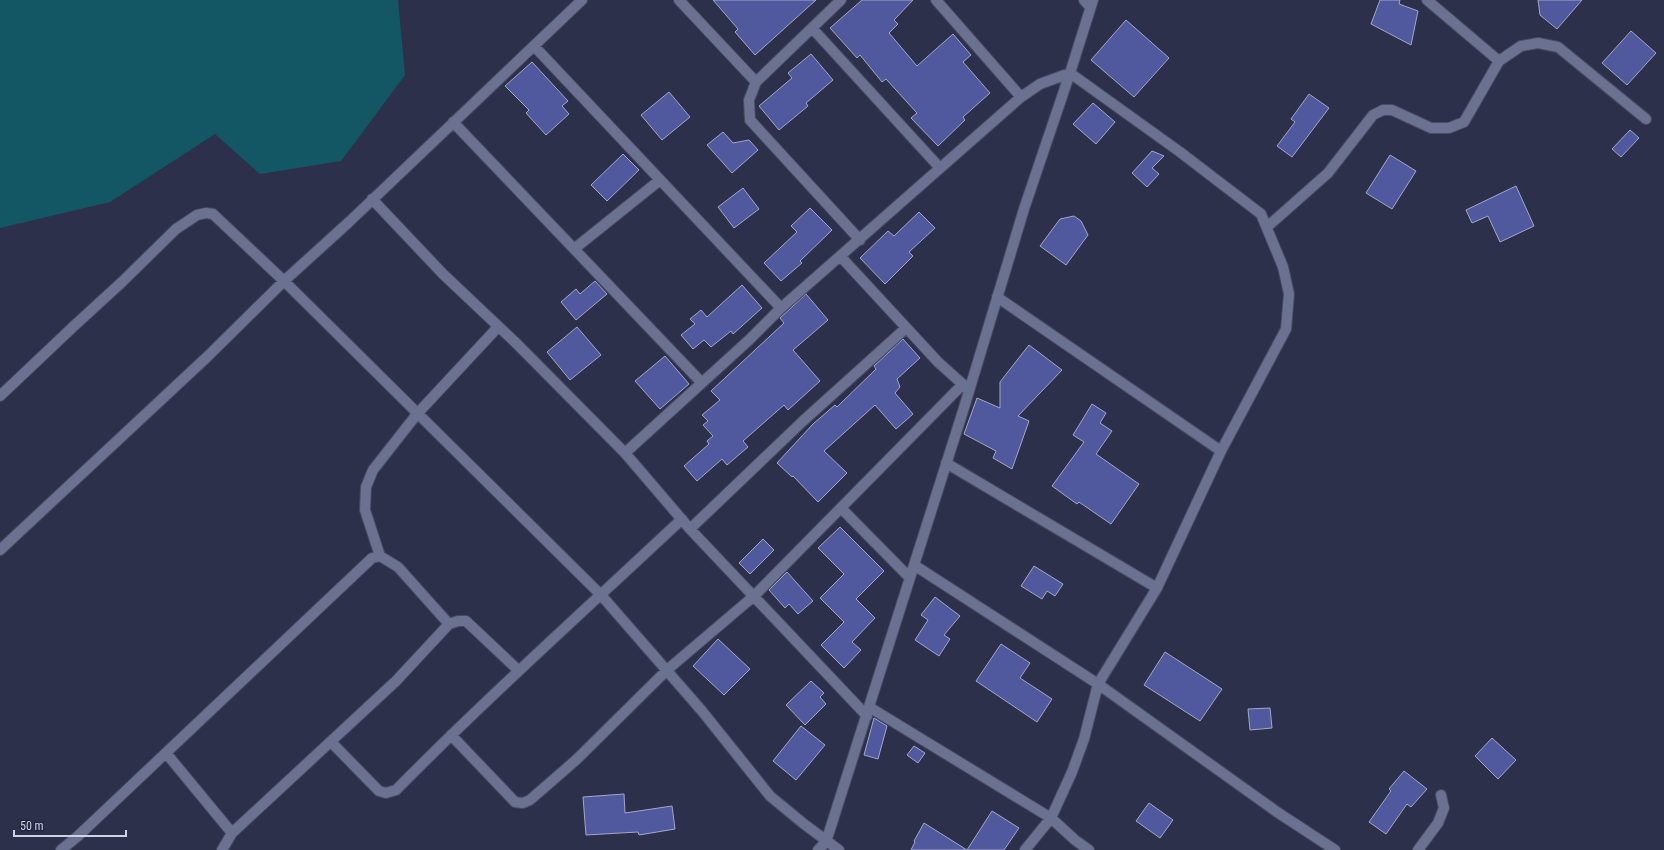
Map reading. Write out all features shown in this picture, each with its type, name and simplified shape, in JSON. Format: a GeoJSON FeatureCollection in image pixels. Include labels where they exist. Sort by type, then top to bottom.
{"type":"FeatureCollection","features":[{"type":"Feature","properties":{"kind":"street"},"geometry":{"type":"LineString","coordinates":[[0,550],[207,357],[284,281],[582,0]]}},
{"type":"Feature","properties":{"kind":"street"},"geometry":{"type":"LineString","coordinates":[[679,0],[756,82]]}},
{"type":"Feature","properties":{"kind":"street"},"geometry":{"type":"LineString","coordinates":[[841,0],[756,82],[749,100],[750,120],[860,240]]}},
{"type":"Feature","properties":{"kind":"street"},"geometry":{"type":"LineString","coordinates":[[936,0],[1021,97]]}},
{"type":"Feature","properties":{"kind":"street"},"geometry":{"type":"LineString","coordinates":[[1427,0],[1499,61]]}},
{"type":"Feature","properties":{"kind":"street"},"geometry":{"type":"LineString","coordinates":[[818,850],[826,842],[868,711],[946,463],[966,387],[1070,73],[1089,2]]}},
{"type":"Feature","properties":{"kind":"street"},"geometry":{"type":"LineString","coordinates":[[812,28],[940,168]]}},
{"type":"Feature","properties":{"kind":"street"},"geometry":{"type":"LineString","coordinates":[[1266,227],[1328,173],[1372,115],[1383,110],[1392,110],[1431,128],[1449,128],[1464,122],[1499,61],[1520,46],[1538,43],[1558,47],[1646,119]]}},
{"type":"Feature","properties":{"kind":"street"},"geometry":{"type":"LineString","coordinates":[[534,46],[781,308]]}},
{"type":"Feature","properties":{"kind":"street"},"geometry":{"type":"LineString","coordinates":[[625,453],[781,308],[841,257],[1021,97],[1040,84],[1070,73]]}},
{"type":"Feature","properties":{"kind":"street"},"geometry":{"type":"LineString","coordinates":[[1024,850],[1051,818],[1072,772],[1084,739],[1098,684],[1157,588],[1221,451],[1286,329],[1289,294],[1283,267],[1261,214],[1180,152],[1070,73]]}},
{"type":"Feature","properties":{"kind":"street"},"geometry":{"type":"LineString","coordinates":[[453,122],[702,383]]}},
{"type":"Feature","properties":{"kind":"street"},"geometry":{"type":"LineString","coordinates":[[574,249],[660,180]]}},
{"type":"Feature","properties":{"kind":"street"},"geometry":{"type":"LineString","coordinates":[[372,199],[443,274],[516,343],[625,453],[690,529],[868,711],[1051,818],[1075,840],[1089,850]]}},
{"type":"Feature","properties":{"kind":"street"},"geometry":{"type":"LineString","coordinates":[[0,396],[122,282],[176,229],[197,215],[206,213],[213,214],[284,281],[601,595],[667,670],[770,796],[826,842],[839,850]]}},
{"type":"Feature","properties":{"kind":"street"},"geometry":{"type":"LineString","coordinates":[[841,257],[938,362],[966,387]]}},
{"type":"Feature","properties":{"kind":"street"},"geometry":{"type":"LineString","coordinates":[[997,297],[1221,451]]}},
{"type":"Feature","properties":{"kind":"street"},"geometry":{"type":"LineString","coordinates":[[449,624],[398,567],[380,556],[366,510],[366,487],[373,470],[417,414],[498,327]]}},
{"type":"Feature","properties":{"kind":"street"},"geometry":{"type":"LineString","coordinates":[[690,529],[803,421],[906,328]]}},
{"type":"Feature","properties":{"kind":"street"},"geometry":{"type":"LineString","coordinates":[[451,735],[515,802],[523,803],[530,800],[576,760],[667,670],[754,596],[841,508],[966,387]]}},
{"type":"Feature","properties":{"kind":"street"},"geometry":{"type":"LineString","coordinates":[[946,463],[1157,588]]}},
{"type":"Feature","properties":{"kind":"street"},"geometry":{"type":"LineString","coordinates":[[841,508],[910,578]]}},
{"type":"Feature","properties":{"kind":"street"},"geometry":{"type":"LineString","coordinates":[[331,742],[379,791],[386,793],[396,790],[518,670],[682,519]]}},
{"type":"Feature","properties":{"kind":"street"},"geometry":{"type":"LineString","coordinates":[[61,850],[78,836],[372,558],[380,556]]}},
{"type":"Feature","properties":{"kind":"street"},"geometry":{"type":"LineString","coordinates":[[914,565],[1098,684],[1277,812],[1335,850]]}},
{"type":"Feature","properties":{"kind":"street"},"geometry":{"type":"LineString","coordinates":[[222,850],[232,833],[396,681],[449,624],[458,621],[466,621],[518,670]]}},
{"type":"Feature","properties":{"kind":"street"},"geometry":{"type":"LineString","coordinates":[[166,753],[232,833]]}},
{"type":"Feature","properties":{"kind":"street"},"geometry":{"type":"LineString","coordinates":[[1418,850],[1438,824],[1444,808],[1441,795]]}},
{"type":"Feature","properties":{"kind":"shaded area"},"geometry":{"type":"Polygon","coordinates":[[[0,0],[398,0],[405,75],[341,161],[260,174],[215,134],[110,202],[0,228],[0,0]]]}},
{"type":"Feature","properties":{"kind":"building"},"geometry":{"type":"Polygon","coordinates":[[[713,0],[816,0],[755,55],[735,32],[738,29],[713,0]]]}},
{"type":"Feature","properties":{"kind":"building"},"geometry":{"type":"Polygon","coordinates":[[[862,0],[913,0],[894,20],[898,24],[889,33],[917,66],[953,34],[971,55],[963,62],[990,93],[963,117],[965,120],[938,146],[911,118],[917,113],[886,79],[882,82],[860,55],[857,58],[830,28],[862,0]]]}},
{"type":"Feature","properties":{"kind":"building"},"geometry":{"type":"Polygon","coordinates":[[[1380,0],[1400,0],[1399,4],[1418,11],[1411,45],[1371,24],[1380,0]]]}},
{"type":"Feature","properties":{"kind":"building"},"geometry":{"type":"Polygon","coordinates":[[[1538,0],[1582,0],[1557,29],[1540,15],[1538,0]]]}},
{"type":"Feature","properties":{"kind":"building"},"geometry":{"type":"Polygon","coordinates":[[[1126,20],[1169,58],[1134,97],[1091,60],[1126,20]]]}},
{"type":"Feature","properties":{"kind":"building"},"geometry":{"type":"Polygon","coordinates":[[[1631,31],[1656,53],[1627,85],[1602,63],[1631,31]]]}},
{"type":"Feature","properties":{"kind":"building"},"geometry":{"type":"Polygon","coordinates":[[[811,54],[833,80],[806,103],[808,106],[779,130],[759,106],[792,78],[788,73],[811,54]]]}},
{"type":"Feature","properties":{"kind":"building"},"geometry":{"type":"Polygon","coordinates":[[[532,62],[568,101],[562,106],[569,114],[546,135],[526,113],[529,110],[505,86],[532,62]]]}},
{"type":"Feature","properties":{"kind":"building"},"geometry":{"type":"Polygon","coordinates":[[[669,92],[690,117],[662,140],[641,115],[669,92]]]}},
{"type":"Feature","properties":{"kind":"building"},"geometry":{"type":"Polygon","coordinates":[[[1309,94],[1329,108],[1292,157],[1277,146],[1295,122],[1291,119],[1309,94]]]}},
{"type":"Feature","properties":{"kind":"building"},"geometry":{"type":"Polygon","coordinates":[[[1093,103],[1115,122],[1096,144],[1073,124],[1093,103]]]}},
{"type":"Feature","properties":{"kind":"building"},"geometry":{"type":"Polygon","coordinates":[[[1630,130],[1639,138],[1621,157],[1612,149],[1630,130]]]}},
{"type":"Feature","properties":{"kind":"building"},"geometry":{"type":"Polygon","coordinates":[[[723,132],[733,143],[749,140],[758,150],[732,173],[707,145],[723,132]]]}},
{"type":"Feature","properties":{"kind":"building"},"geometry":{"type":"Polygon","coordinates":[[[1152,151],[1164,156],[1152,168],[1159,174],[1147,187],[1132,173],[1152,151]]]}},
{"type":"Feature","properties":{"kind":"building"},"geometry":{"type":"Polygon","coordinates":[[[623,154],[639,170],[607,201],[591,185],[623,154]]]}},
{"type":"Feature","properties":{"kind":"building"},"geometry":{"type":"Polygon","coordinates":[[[1390,155],[1416,171],[1392,209],[1366,193],[1390,155]]]}},
{"type":"Feature","properties":{"kind":"building"},"geometry":{"type":"Polygon","coordinates":[[[1516,186],[1534,226],[1500,242],[1488,216],[1472,223],[1466,210],[1516,186]]]}},
{"type":"Feature","properties":{"kind":"building"},"geometry":{"type":"Polygon","coordinates":[[[743,188],[759,209],[734,228],[718,207],[743,188]]]}},
{"type":"Feature","properties":{"kind":"building"},"geometry":{"type":"Polygon","coordinates":[[[810,208],[832,230],[800,261],[802,263],[781,281],[764,263],[797,232],[791,226],[810,208]]]}},
{"type":"Feature","properties":{"kind":"building"},"geometry":{"type":"Polygon","coordinates":[[[919,212],[935,228],[909,252],[913,256],[885,284],[860,258],[888,231],[894,236],[919,212]]]}},
{"type":"Feature","properties":{"kind":"building"},"geometry":{"type":"Polygon","coordinates":[[[1074,216],[1081,221],[1088,235],[1066,265],[1040,246],[1060,219],[1074,216]]]}},
{"type":"Feature","properties":{"kind":"building"},"geometry":{"type":"Polygon","coordinates":[[[595,281],[607,294],[576,320],[561,302],[576,289],[580,294],[595,281]]]}},
{"type":"Feature","properties":{"kind":"building"},"geometry":{"type":"Polygon","coordinates":[[[742,285],[762,308],[733,334],[731,331],[711,347],[704,340],[693,349],[681,335],[695,324],[690,319],[701,310],[707,317],[742,285]]]}},
{"type":"Feature","properties":{"kind":"building"},"geometry":{"type":"Polygon","coordinates":[[[806,294],[828,320],[793,350],[820,381],[788,410],[784,405],[743,441],[748,447],[727,465],[722,459],[697,481],[684,466],[709,444],[707,441],[713,436],[703,425],[708,421],[702,415],[720,400],[711,391],[784,323],[780,318],[806,294]]]}},
{"type":"Feature","properties":{"kind":"building"},"geometry":{"type":"Polygon","coordinates":[[[577,327],[601,355],[570,380],[547,352],[577,327]]]}},
{"type":"Feature","properties":{"kind":"building"},"geometry":{"type":"Polygon","coordinates":[[[903,339],[920,358],[897,379],[900,387],[895,393],[913,414],[896,429],[875,405],[824,451],[847,473],[818,502],[793,476],[792,477],[777,463],[813,424],[835,405],[837,407],[876,369],[874,366],[903,339]]]}},
{"type":"Feature","properties":{"kind":"building"},"geometry":{"type":"Polygon","coordinates":[[[1029,345],[1062,370],[1018,416],[1029,421],[1012,469],[993,458],[996,451],[964,434],[977,398],[1000,408],[1000,382],[1029,345]]]}},
{"type":"Feature","properties":{"kind":"building"},"geometry":{"type":"Polygon","coordinates":[[[665,356],[689,384],[660,409],[635,381],[665,356]]]}},
{"type":"Feature","properties":{"kind":"building"},"geometry":{"type":"Polygon","coordinates":[[[1092,404],[1106,413],[1100,423],[1112,431],[1096,454],[1139,484],[1111,524],[1079,502],[1077,504],[1052,486],[1084,442],[1073,435],[1092,404]]]}},
{"type":"Feature","properties":{"kind":"building"},"geometry":{"type":"Polygon","coordinates":[[[840,527],[884,571],[856,599],[875,618],[852,642],[861,650],[844,668],[821,645],[844,622],[820,598],[844,574],[818,548],[840,527]]]}},
{"type":"Feature","properties":{"kind":"building"},"geometry":{"type":"Polygon","coordinates":[[[763,539],[774,550],[750,574],[739,563],[763,539]]]}},
{"type":"Feature","properties":{"kind":"building"},"geometry":{"type":"Polygon","coordinates":[[[1034,566],[1063,584],[1055,596],[1047,591],[1042,599],[1021,586],[1034,566]]]}},
{"type":"Feature","properties":{"kind":"building"},"geometry":{"type":"Polygon","coordinates":[[[787,572],[813,601],[798,614],[789,604],[785,608],[769,590],[787,572]]]}},
{"type":"Feature","properties":{"kind":"building"},"geometry":{"type":"Polygon","coordinates":[[[935,597],[960,616],[944,635],[950,639],[939,656],[915,640],[928,620],[921,615],[935,597]]]}},
{"type":"Feature","properties":{"kind":"building"},"geometry":{"type":"Polygon","coordinates":[[[718,639],[750,669],[724,695],[693,666],[718,639]]]}},
{"type":"Feature","properties":{"kind":"building"},"geometry":{"type":"Polygon","coordinates":[[[1001,644],[1030,663],[1020,678],[1052,699],[1037,722],[976,681],[1001,644]]]}},
{"type":"Feature","properties":{"kind":"building"},"geometry":{"type":"Polygon","coordinates":[[[1165,652],[1222,689],[1200,721],[1144,685],[1165,652]]]}},
{"type":"Feature","properties":{"kind":"building"},"geometry":{"type":"Polygon","coordinates":[[[811,681],[824,693],[820,697],[826,704],[805,725],[786,705],[811,681]]]}},
{"type":"Feature","properties":{"kind":"building"},"geometry":{"type":"Polygon","coordinates":[[[1270,708],[1272,728],[1250,730],[1248,709],[1270,708]]]}},
{"type":"Feature","properties":{"kind":"building"},"geometry":{"type":"Polygon","coordinates":[[[874,718],[887,726],[878,759],[864,755],[874,718]]]}},
{"type":"Feature","properties":{"kind":"building"},"geometry":{"type":"Polygon","coordinates":[[[801,726],[825,745],[796,780],[773,761],[801,726]]]}},
{"type":"Feature","properties":{"kind":"building"},"geometry":{"type":"Polygon","coordinates":[[[1492,738],[1516,760],[1498,779],[1475,756],[1492,738]]]}},
{"type":"Feature","properties":{"kind":"building"},"geometry":{"type":"Polygon","coordinates":[[[914,746],[925,753],[918,763],[907,755],[914,746]]]}},
{"type":"Feature","properties":{"kind":"building"},"geometry":{"type":"Polygon","coordinates":[[[1404,771],[1427,789],[1411,807],[1407,804],[1386,834],[1369,822],[1391,791],[1389,789],[1404,771]]]}},
{"type":"Feature","properties":{"kind":"building"},"geometry":{"type":"Polygon","coordinates":[[[624,794],[625,813],[672,806],[675,829],[639,835],[638,832],[586,835],[583,797],[624,794]]]}},
{"type":"Feature","properties":{"kind":"building"},"geometry":{"type":"Polygon","coordinates":[[[1149,803],[1173,820],[1160,838],[1136,821],[1149,803]]]}},
{"type":"Feature","properties":{"kind":"building"},"geometry":{"type":"Polygon","coordinates":[[[992,811],[1019,828],[1004,850],[967,850],[992,811]]]}},
{"type":"Feature","properties":{"kind":"building"},"geometry":{"type":"Polygon","coordinates":[[[924,823],[967,850],[911,850],[915,842],[914,841],[924,823]]]}}]}
